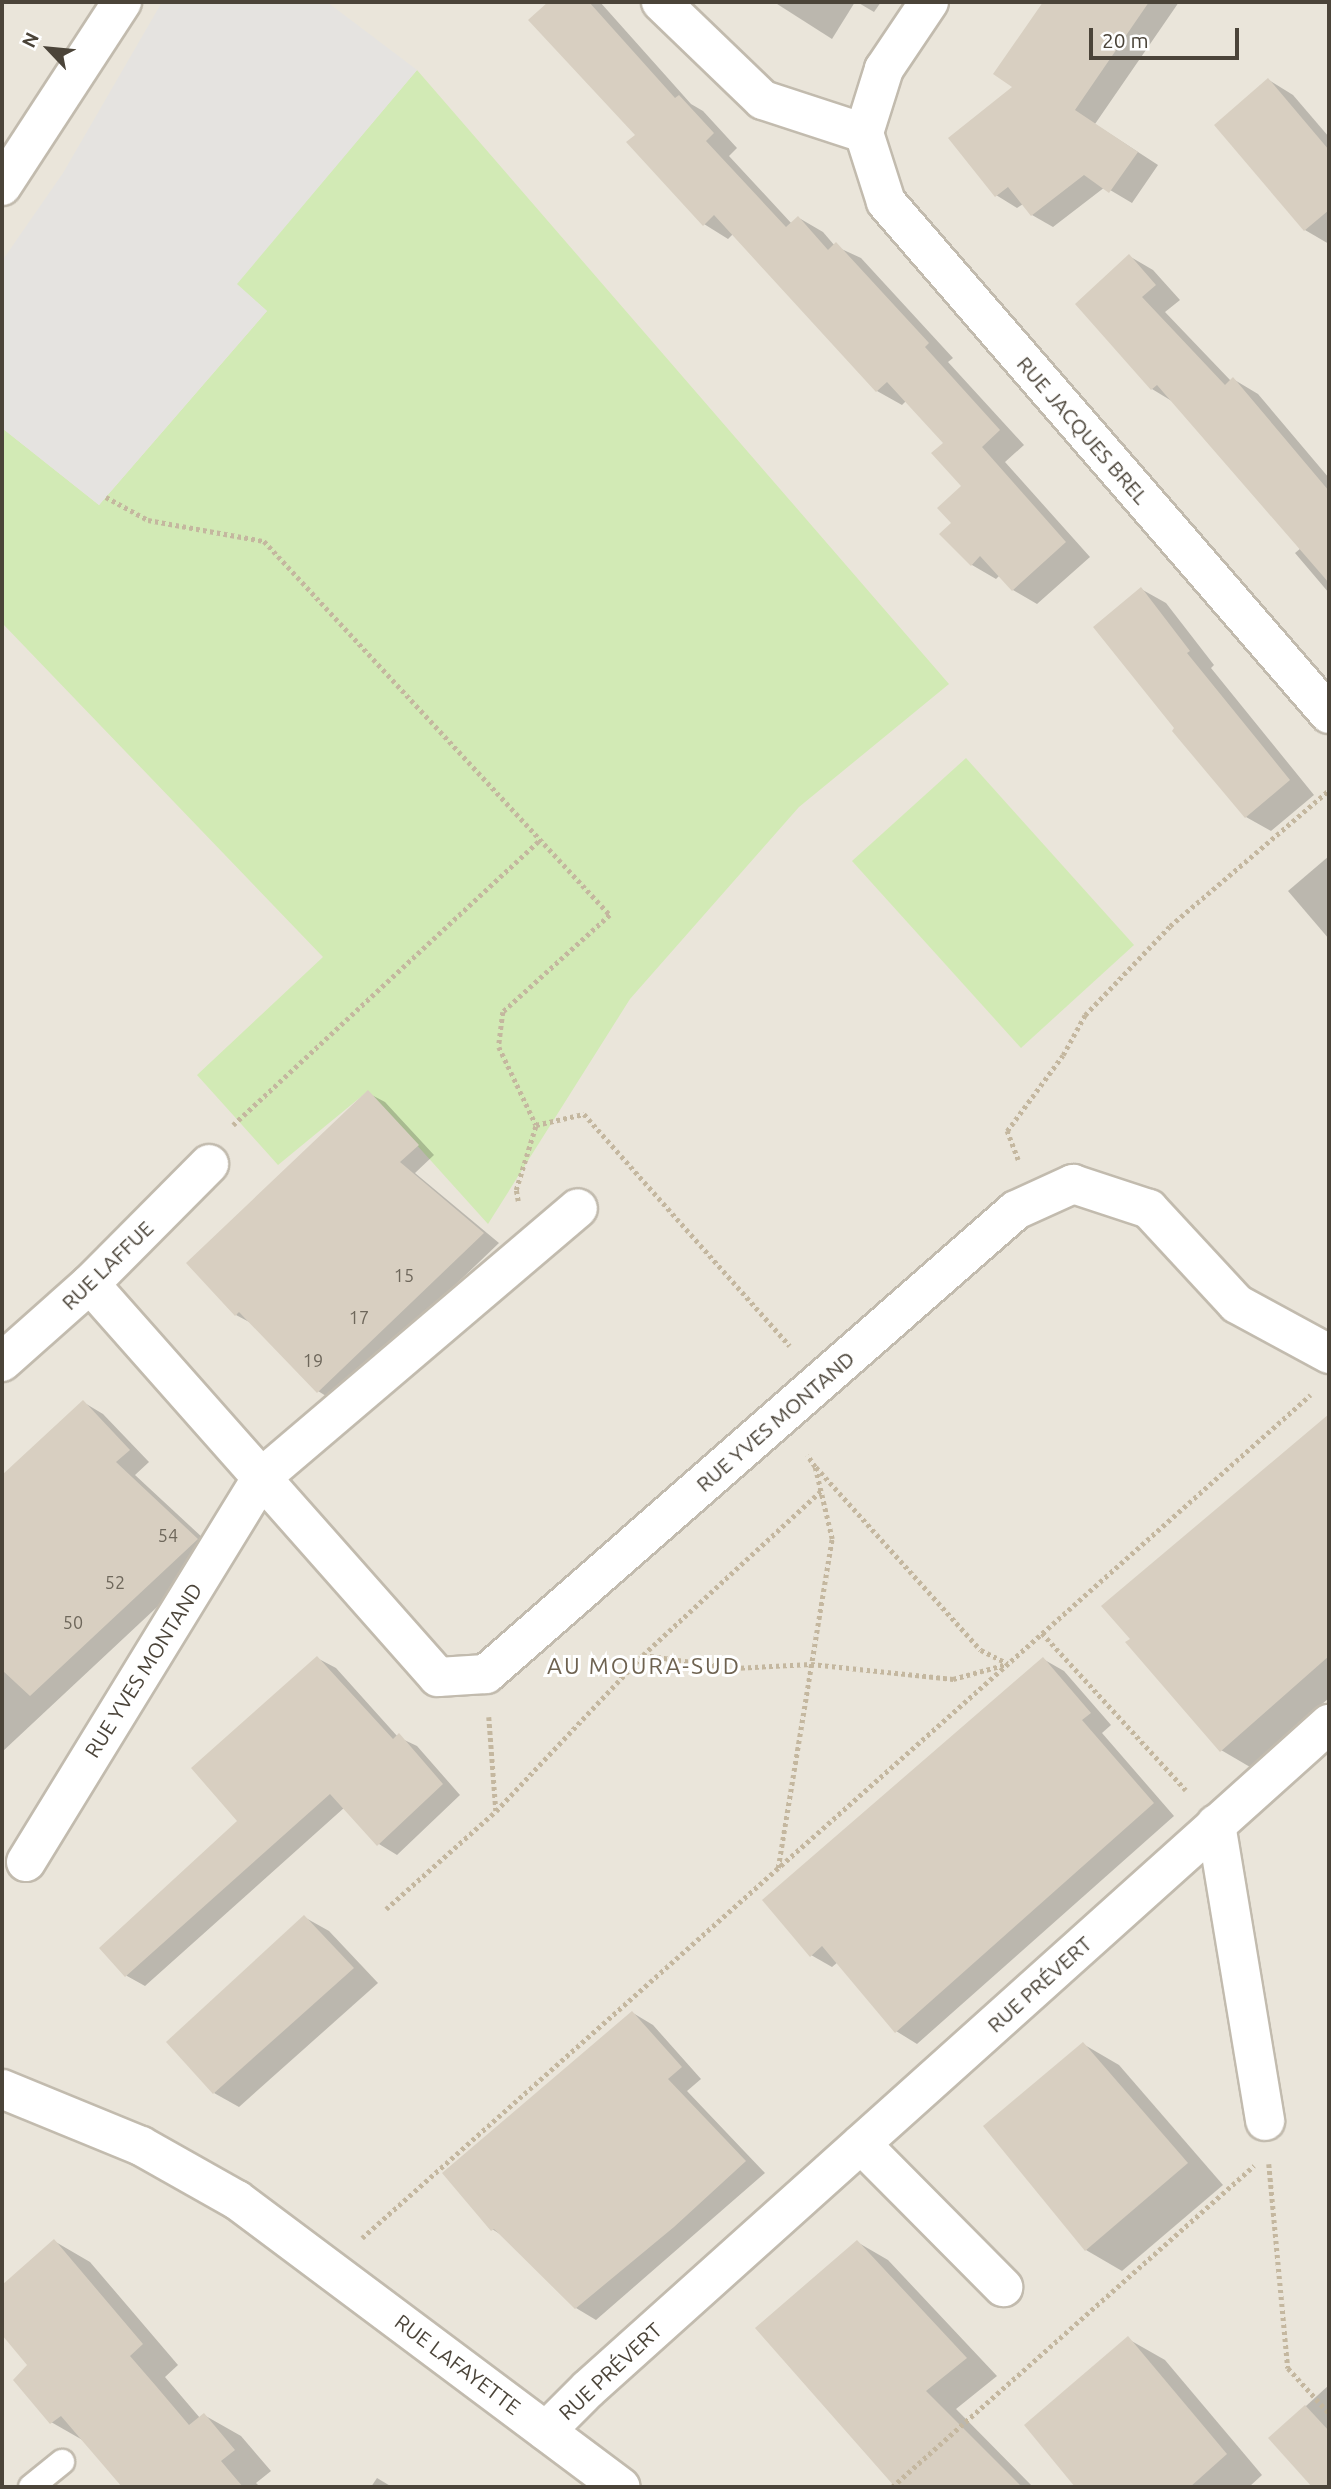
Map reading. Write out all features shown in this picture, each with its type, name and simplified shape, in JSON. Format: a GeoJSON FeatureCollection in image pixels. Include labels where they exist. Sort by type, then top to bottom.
{"type":"FeatureCollection","features":[{"type":"Feature","properties":{"kind":"street"},"geometry":{"type":"LineString","coordinates":[[2,186],[121,2]]}},
{"type":"Feature","properties":{"kind":"street"},"geometry":{"type":"LineString","coordinates":[[661,2],[763,100],[864,133],[884,69],[929,2]]}},
{"type":"Feature","properties":{"kind":"street","name":"RUE JACQUES BREL"},"geometry":{"type":"LineString","coordinates":[[864,133],[886,202],[1329,713]]}},
{"type":"Feature","properties":{"kind":"street","name":"RUE LAFFUE"},"geometry":{"type":"LineString","coordinates":[[2,1362],[90,1284],[209,1164]]}},
{"type":"Feature","properties":{"kind":"street","name":"RUE YVES MONTAND"},"geometry":{"type":"LineString","coordinates":[[486,1674],[1016,1210],[1073,1184],[1149,1209],[1237,1304],[1324,1371]]}},
{"type":"Feature","properties":{"kind":"street","name":"RUE YVES MONTAND"},"geometry":{"type":"LineString","coordinates":[[26,1861],[261,1478],[578,1208]]}},
{"type":"Feature","properties":{"kind":"street"},"geometry":{"type":"LineString","coordinates":[[90,1284],[438,1677],[486,1674]]}},
{"type":"Feature","properties":{"kind":"street","name":"RUE PRÉVERT"},"geometry":{"type":"LineString","coordinates":[[546,2431],[588,2389],[1329,1724]]}},
{"type":"Feature","properties":{"kind":"street"},"geometry":{"type":"LineString","coordinates":[[1216,1824],[1266,2137]]}},
{"type":"Feature","properties":{"kind":"street","name":"RUE LAFAYETTE"},"geometry":{"type":"LineString","coordinates":[[2,2089],[153,2153],[237,2200],[620,2487]]}},
{"type":"Feature","properties":{"kind":"street"},"geometry":{"type":"LineString","coordinates":[[861,2144],[1003,2287]]}},
{"type":"Feature","properties":{"kind":"lane"},"geometry":{"type":"LineString","coordinates":[[31,2487],[62,2462]]}},
{"type":"Feature","properties":{"kind":"path"},"geometry":{"type":"LineString","coordinates":[[106,497],[148,520],[264,541],[610,915],[503,1012],[499,1047],[536,1125],[516,1190],[527,1250]]}},
{"type":"Feature","properties":{"kind":"path"},"geometry":{"type":"LineString","coordinates":[[1035,1202],[1007,1131],[1063,1055],[1085,1014],[1170,926],[1329,790]]}},
{"type":"Feature","properties":{"kind":"path"},"geometry":{"type":"LineString","coordinates":[[209,1164],[236,1121],[540,840]]}},
{"type":"Feature","properties":{"kind":"path"},"geometry":{"type":"LineString","coordinates":[[536,1125],[584,1114],[821,1381]]}},
{"type":"Feature","properties":{"kind":"path"},"geometry":{"type":"LineString","coordinates":[[329,2267],[1008,1664],[1324,1371]]}},
{"type":"Feature","properties":{"kind":"path"},"geometry":{"type":"LineString","coordinates":[[781,1416],[816,1467],[981,1650],[1008,1664]]}},
{"type":"Feature","properties":{"kind":"path"},"geometry":{"type":"LineString","coordinates":[[778,1869],[831,1539],[816,1467]]}},
{"type":"Feature","properties":{"kind":"path"},"geometry":{"type":"LineString","coordinates":[[386,1909],[496,1811],[643,1655],[821,1491]]}},
{"type":"Feature","properties":{"kind":"path"},"geometry":{"type":"LineString","coordinates":[[1042,1633],[1216,1824]]}},
{"type":"Feature","properties":{"kind":"path"},"geometry":{"type":"LineString","coordinates":[[643,1655],[734,1668],[811,1664],[953,1679],[1008,1664]]}},
{"type":"Feature","properties":{"kind":"path"},"geometry":{"type":"LineString","coordinates":[[486,1674],[496,1811]]}},
{"type":"Feature","properties":{"kind":"path"},"geometry":{"type":"LineString","coordinates":[[1266,2137],[1288,2368],[1329,2413]]}},
{"type":"Feature","properties":{"kind":"path"},"geometry":{"type":"LineString","coordinates":[[892,2487],[1266,2137]]}},
{"type":"Feature","properties":{"kind":"shaded area"},"geometry":{"type":"Polygon","coordinates":[[[2,2],[1329,2],[1329,2487],[2,2487],[2,2]]]}},
{"type":"Feature","properties":{"kind":"shaded area"},"geometry":{"type":"Polygon","coordinates":[[[162,2],[327,2],[417,70],[237,284],[267,311],[99,505],[2,428],[2,261],[63,173],[162,2]]]}},
{"type":"Feature","properties":{"kind":"green space"},"geometry":{"type":"Polygon","coordinates":[[[417,70],[949,684],[799,807],[630,999],[488,1224],[368,1091],[278,1165],[197,1075],[323,957],[2,623],[2,428],[99,505],[267,311],[236,284],[417,70]]]}},
{"type":"Feature","properties":{"kind":"green space"},"geometry":{"type":"Polygon","coordinates":[[[966,758],[1134,945],[1021,1048],[852,861],[966,758]]]}},
{"type":"Feature","properties":{"kind":"building"},"geometry":{"type":"Polygon","coordinates":[[[548,2],[589,2],[675,98],[679,95],[714,133],[706,141],[786,227],[798,216],[828,250],[836,242],[929,343],[925,347],[1000,430],[982,447],[1066,542],[1012,591],[980,556],[971,566],[939,534],[951,523],[937,508],[961,486],[931,453],[943,443],[887,382],[876,392],[714,215],[703,226],[626,142],[635,135],[528,20],[548,2]]]}},
{"type":"Feature","properties":{"kind":"building"},"geometry":{"type":"Polygon","coordinates":[[[1043,2],[1149,2],[1075,110],[1138,152],[1109,193],[1084,175],[1031,216],[1008,187],[995,197],[948,138],[1012,87],[993,74],[1043,2]]]}},
{"type":"Feature","properties":{"kind":"building"},"geometry":{"type":"Polygon","coordinates":[[[1268,78],[1329,150],[1329,210],[1304,231],[1214,125],[1268,78]]]}},
{"type":"Feature","properties":{"kind":"building"},"geometry":{"type":"Polygon","coordinates":[[[1129,254],[1156,285],[1142,297],[1225,385],[1233,377],[1329,491],[1329,583],[1157,385],[1151,390],[1075,304],[1129,254]]]}},
{"type":"Feature","properties":{"kind":"building"},"geometry":{"type":"Polygon","coordinates":[[[1141,587],[1190,651],[1187,653],[1290,780],[1245,818],[1172,731],[1174,728],[1093,627],[1141,587]]]}},
{"type":"Feature","properties":{"kind":"building"},"geometry":{"type":"Polygon","coordinates":[[[368,1090],[419,1145],[400,1162],[484,1233],[317,1393],[239,1312],[235,1316],[186,1263],[368,1090]]]}},
{"type":"Feature","properties":{"kind":"building"},"geometry":{"type":"Polygon","coordinates":[[[83,1400],[130,1450],[116,1462],[198,1539],[30,1696],[2,1670],[2,1475],[83,1400]]]}},
{"type":"Feature","properties":{"kind":"building"},"geometry":{"type":"Polygon","coordinates":[[[1329,1414],[1329,1656],[1220,1752],[1125,1642],[1130,1639],[1101,1606],[1329,1414]]]}},
{"type":"Feature","properties":{"kind":"building"},"geometry":{"type":"Polygon","coordinates":[[[317,1656],[393,1739],[399,1733],[443,1784],[377,1846],[330,1794],[125,1977],[99,1948],[237,1821],[191,1768],[317,1656]]]}},
{"type":"Feature","properties":{"kind":"building"},"geometry":{"type":"Polygon","coordinates":[[[1043,1657],[1091,1713],[1082,1720],[1154,1803],[895,2033],[822,1946],[810,1957],[762,1900],[1043,1657]]]}},
{"type":"Feature","properties":{"kind":"building"},"geometry":{"type":"Polygon","coordinates":[[[304,1915],[354,1968],[213,2094],[166,2042],[304,1915]]]}},
{"type":"Feature","properties":{"kind":"building"},"geometry":{"type":"Polygon","coordinates":[[[632,2011],[682,2067],[668,2079],[746,2161],[674,2227],[575,2309],[494,2229],[491,2231],[442,2173],[632,2011]]]}},
{"type":"Feature","properties":{"kind":"building"},"geometry":{"type":"Polygon","coordinates":[[[1083,2042],[1188,2163],[1085,2251],[983,2126],[1083,2042]]]}},
{"type":"Feature","properties":{"kind":"building"},"geometry":{"type":"Polygon","coordinates":[[[54,2239],[143,2344],[130,2356],[189,2425],[204,2413],[235,2450],[221,2461],[243,2487],[122,2487],[61,2416],[50,2424],[13,2380],[27,2365],[2,2335],[2,2285],[54,2239]]]}},
{"type":"Feature","properties":{"kind":"building"},"geometry":{"type":"Polygon","coordinates":[[[857,2240],[967,2358],[926,2391],[1022,2487],[895,2487],[755,2328],[857,2240]]]}},
{"type":"Feature","properties":{"kind":"building"},"geometry":{"type":"Polygon","coordinates":[[[1128,2336],[1227,2454],[1190,2487],[1075,2487],[1024,2425],[1128,2336]]]}},
{"type":"Feature","properties":{"kind":"building"},"geometry":{"type":"Polygon","coordinates":[[[1305,2405],[1329,2431],[1329,2487],[1312,2487],[1268,2438],[1305,2405]]]}},
{"type":"Feature","properties":{"kind":"district","name":"AU MOURA-SUD"},"geometry":{"type":"Point","coordinates":[644,1666]}}]}
